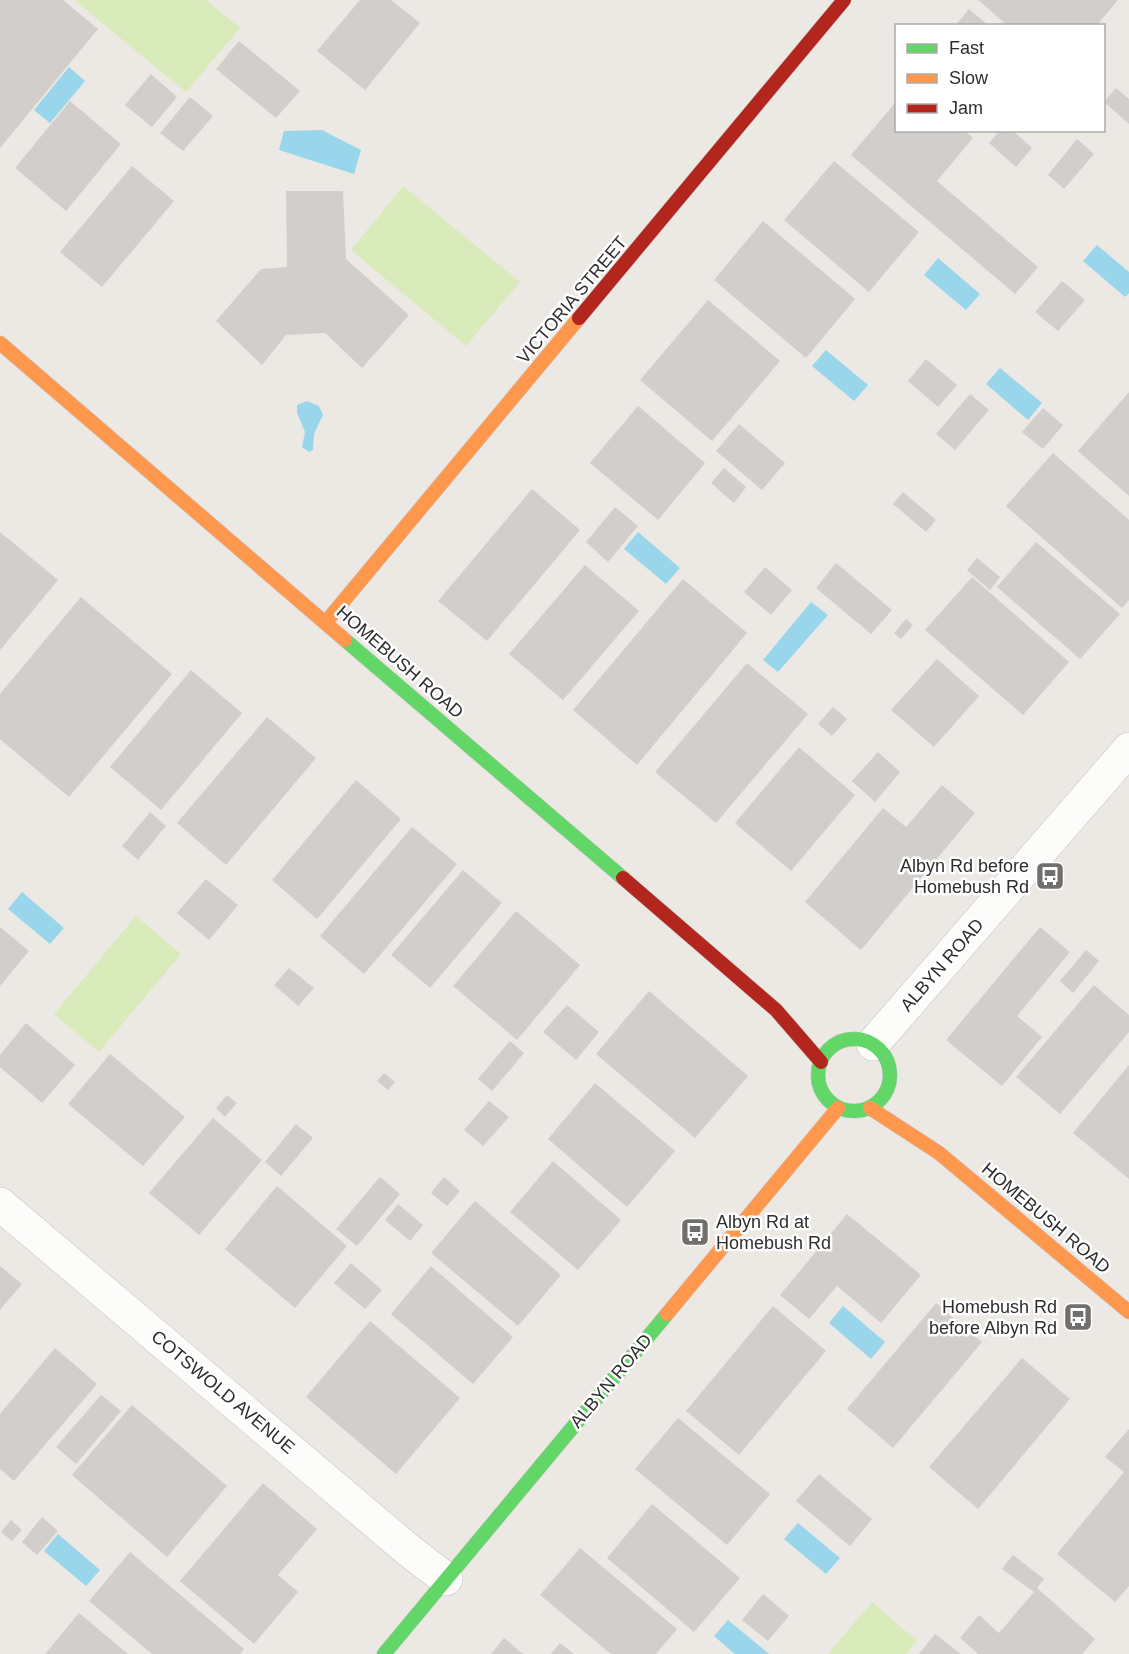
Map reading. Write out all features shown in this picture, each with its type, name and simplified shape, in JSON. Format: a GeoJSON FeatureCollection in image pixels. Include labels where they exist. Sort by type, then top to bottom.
{"type":"FeatureCollection","features":[{"type":"Feature","properties":{"kind":"main road","name":"VICTORIA STREET"},"geometry":{"type":"LineString","coordinates":[[326,622],[844,0]]}},
{"type":"Feature","properties":{"kind":"main road","name":"HOMEBUSH ROAD"},"geometry":{"type":"LineString","coordinates":[[0,343],[776,1010],[821,1062]]}},
{"type":"Feature","properties":{"kind":"main road","name":"HOMEBUSH ROAD"},"geometry":{"type":"LineString","coordinates":[[776,1010],[810,1030]]}},
{"type":"Feature","properties":{"kind":"main road"},"geometry":{"type":"LineString","coordinates":[[858,1039],[873,1044],[884,1055],[890,1068],[891,1095],[870,1108],[854,1112],[838,1108],[820,1088],[818,1071],[830,1042],[858,1039]]}},
{"type":"Feature","properties":{"kind":"main road","name":"ALBYN ROAD"},"geometry":{"type":"LineString","coordinates":[[384,1654],[838,1108]]}},
{"type":"Feature","properties":{"kind":"main road","name":"HOMEBUSH ROAD"},"geometry":{"type":"LineString","coordinates":[[870,1108],[939,1153],[1129,1311]]}},
{"type":"Feature","properties":{"kind":"main road","name":"HOMEBUSH ROAD"},"geometry":{"type":"LineString","coordinates":[[910,1118],[939,1153]]}},
{"type":"Feature","properties":{"kind":"street","name":"ALBYN ROAD"},"geometry":{"type":"LineString","coordinates":[[873,1044],[1129,749]]}},
{"type":"Feature","properties":{"kind":"street","name":"COTSWOLD AVENUE"},"geometry":{"type":"LineString","coordinates":[[0,1204],[446,1579]]}},
{"type":"Feature","properties":{"kind":"green space"},"geometry":{"type":"Polygon","coordinates":[[[74,0],[206,0],[240,28],[186,92],[74,0]]]}},
{"type":"Feature","properties":{"kind":"green space"},"geometry":{"type":"Polygon","coordinates":[[[403,186],[520,282],[466,346],[351,250],[403,186]]]}},
{"type":"Feature","properties":{"kind":"green space"},"geometry":{"type":"Polygon","coordinates":[[[136,916],[181,954],[99,1052],[54,1014],[136,916]]]}},
{"type":"Feature","properties":{"kind":"green space"},"geometry":{"type":"Polygon","coordinates":[[[872,1602],[917,1641],[906,1654],[828,1654],[872,1602]]]}},
{"type":"Feature","properties":{"kind":"water"},"geometry":{"type":"Polygon","coordinates":[[[69,67],[85,81],[50,123],[34,110],[69,67]]]}},
{"type":"Feature","properties":{"kind":"water"},"geometry":{"type":"Polygon","coordinates":[[[322,130],[361,150],[354,174],[279,150],[284,131],[322,130]]]}},
{"type":"Feature","properties":{"kind":"water"},"geometry":{"type":"Polygon","coordinates":[[[1097,245],[1129,272],[1129,293],[1125,297],[1083,261],[1097,245]]]}},
{"type":"Feature","properties":{"kind":"water"},"geometry":{"type":"Polygon","coordinates":[[[938,258],[980,294],[966,310],[924,275],[938,258]]]}},
{"type":"Feature","properties":{"kind":"water"},"geometry":{"type":"Polygon","coordinates":[[[826,350],[868,385],[854,401],[812,366],[826,350]]]}},
{"type":"Feature","properties":{"kind":"water"},"geometry":{"type":"Polygon","coordinates":[[[1000,368],[1042,403],[1028,420],[986,384],[1000,368]]]}},
{"type":"Feature","properties":{"kind":"water"},"geometry":{"type":"Polygon","coordinates":[[[307,401],[319,406],[323,415],[314,434],[313,450],[309,452],[302,447],[305,432],[297,413],[297,405],[307,401]]]}},
{"type":"Feature","properties":{"kind":"water"},"geometry":{"type":"Polygon","coordinates":[[[638,532],[680,568],[666,584],[624,549],[638,532]]]}},
{"type":"Feature","properties":{"kind":"water"},"geometry":{"type":"Polygon","coordinates":[[[811,602],[828,615],[778,672],[763,660],[811,602]]]}},
{"type":"Feature","properties":{"kind":"water"},"geometry":{"type":"Polygon","coordinates":[[[22,892],[64,928],[50,944],[8,909],[22,892]]]}},
{"type":"Feature","properties":{"kind":"water"},"geometry":{"type":"Polygon","coordinates":[[[843,1306],[885,1342],[871,1359],[829,1323],[843,1306]]]}},
{"type":"Feature","properties":{"kind":"water"},"geometry":{"type":"Polygon","coordinates":[[[798,1523],[840,1558],[826,1574],[784,1539],[798,1523]]]}},
{"type":"Feature","properties":{"kind":"water"},"geometry":{"type":"Polygon","coordinates":[[[58,1534],[100,1570],[86,1586],[44,1551],[58,1534]]]}},
{"type":"Feature","properties":{"kind":"water"},"geometry":{"type":"Polygon","coordinates":[[[728,1620],[769,1654],[735,1654],[714,1636],[728,1620]]]}},
{"type":"Feature","properties":{"kind":"building"},"geometry":{"type":"Polygon","coordinates":[[[0,0],[63,0],[98,29],[0,148],[0,0]]]}},
{"type":"Feature","properties":{"kind":"building"},"geometry":{"type":"Polygon","coordinates":[[[360,0],[391,0],[420,23],[365,90],[317,51],[360,0]]]}},
{"type":"Feature","properties":{"kind":"building"},"geometry":{"type":"Polygon","coordinates":[[[978,0],[1118,0],[1098,24],[1006,24],[978,0]]]}},
{"type":"Feature","properties":{"kind":"building"},"geometry":{"type":"Polygon","coordinates":[[[969,9],[987,24],[957,24],[969,9]]]}},
{"type":"Feature","properties":{"kind":"building"},"geometry":{"type":"Polygon","coordinates":[[[239,41],[300,91],[276,118],[216,69],[239,41]]]}},
{"type":"Feature","properties":{"kind":"building"},"geometry":{"type":"Polygon","coordinates":[[[151,74],[177,97],[152,127],[125,105],[151,74]]]}},
{"type":"Feature","properties":{"kind":"building"},"geometry":{"type":"Polygon","coordinates":[[[1116,88],[1129,99],[1129,124],[1105,103],[1116,88]]]}},
{"type":"Feature","properties":{"kind":"building"},"geometry":{"type":"Polygon","coordinates":[[[190,97],[213,116],[183,151],[160,133],[190,97]]]}},
{"type":"Feature","properties":{"kind":"building"},"geometry":{"type":"Polygon","coordinates":[[[70,101],[121,144],[66,211],[15,168],[70,101]]]}},
{"type":"Feature","properties":{"kind":"building"},"geometry":{"type":"Polygon","coordinates":[[[895,103],[895,132],[966,132],[973,138],[937,181],[1038,267],[1015,294],[851,155],[895,103]]]}},
{"type":"Feature","properties":{"kind":"building"},"geometry":{"type":"Polygon","coordinates":[[[998,132],[1014,132],[1032,148],[1016,167],[989,143],[998,132]]]}},
{"type":"Feature","properties":{"kind":"building"},"geometry":{"type":"Polygon","coordinates":[[[1077,139],[1094,154],[1064,189],[1048,175],[1077,139]]]}},
{"type":"Feature","properties":{"kind":"building"},"geometry":{"type":"Polygon","coordinates":[[[834,161],[919,232],[869,292],[784,220],[834,161]]]}},
{"type":"Feature","properties":{"kind":"building"},"geometry":{"type":"Polygon","coordinates":[[[132,166],[174,201],[102,287],[60,252],[132,166]]]}},
{"type":"Feature","properties":{"kind":"building"},"geometry":{"type":"Polygon","coordinates":[[[286,191],[343,191],[346,259],[409,315],[362,368],[325,333],[286,335],[262,365],[216,321],[261,269],[287,267],[286,191]]]}},
{"type":"Feature","properties":{"kind":"building"},"geometry":{"type":"Polygon","coordinates":[[[763,221],[855,299],[806,358],[714,280],[763,221]]]}},
{"type":"Feature","properties":{"kind":"building"},"geometry":{"type":"Polygon","coordinates":[[[1062,281],[1085,300],[1058,331],[1035,312],[1062,281]]]}},
{"type":"Feature","properties":{"kind":"building"},"geometry":{"type":"Polygon","coordinates":[[[708,300],[780,361],[712,441],[640,380],[708,300]]]}},
{"type":"Feature","properties":{"kind":"building"},"geometry":{"type":"Polygon","coordinates":[[[926,359],[957,385],[938,407],[908,381],[926,359]]]}},
{"type":"Feature","properties":{"kind":"building"},"geometry":{"type":"Polygon","coordinates":[[[1129,392],[1129,496],[1078,451],[1129,392]]]}},
{"type":"Feature","properties":{"kind":"building"},"geometry":{"type":"Polygon","coordinates":[[[970,394],[989,410],[955,450],[936,434],[970,394]]]}},
{"type":"Feature","properties":{"kind":"building"},"geometry":{"type":"Polygon","coordinates":[[[638,406],[705,463],[658,520],[590,463],[638,406]]]}},
{"type":"Feature","properties":{"kind":"building"},"geometry":{"type":"Polygon","coordinates":[[[1043,408],[1063,425],[1043,449],[1022,432],[1043,408]]]}},
{"type":"Feature","properties":{"kind":"building"},"geometry":{"type":"Polygon","coordinates":[[[739,424],[785,463],[762,490],[716,451],[739,424]]]}},
{"type":"Feature","properties":{"kind":"building"},"geometry":{"type":"Polygon","coordinates":[[[1053,453],[1129,520],[1129,600],[1122,608],[1006,506],[1053,453]]]}},
{"type":"Feature","properties":{"kind":"building"},"geometry":{"type":"Polygon","coordinates":[[[724,468],[746,487],[734,503],[711,483],[724,468]]]}},
{"type":"Feature","properties":{"kind":"building"},"geometry":{"type":"Polygon","coordinates":[[[532,489],[580,530],[487,641],[438,601],[532,489]]]}},
{"type":"Feature","properties":{"kind":"building"},"geometry":{"type":"Polygon","coordinates":[[[903,492],[936,520],[926,532],[893,504],[903,492]]]}},
{"type":"Feature","properties":{"kind":"building"},"geometry":{"type":"Polygon","coordinates":[[[615,507],[638,526],[608,562],[586,542],[615,507]]]}},
{"type":"Feature","properties":{"kind":"building"},"geometry":{"type":"Polygon","coordinates":[[[0,532],[58,580],[0,650],[0,532]]]}},
{"type":"Feature","properties":{"kind":"building"},"geometry":{"type":"Polygon","coordinates":[[[1036,542],[1120,614],[1080,659],[997,587],[1036,542]]]}},
{"type":"Feature","properties":{"kind":"building"},"geometry":{"type":"Polygon","coordinates":[[[977,558],[1000,577],[990,590],[967,570],[977,558]]]}},
{"type":"Feature","properties":{"kind":"building"},"geometry":{"type":"Polygon","coordinates":[[[836,563],[892,610],[871,634],[816,588],[836,563]]]}},
{"type":"Feature","properties":{"kind":"building"},"geometry":{"type":"Polygon","coordinates":[[[585,565],[639,611],[563,700],[509,654],[585,565]]]}},
{"type":"Feature","properties":{"kind":"building"},"geometry":{"type":"Polygon","coordinates":[[[765,567],[792,590],[771,615],[744,592],[765,567]]]}},
{"type":"Feature","properties":{"kind":"building"},"geometry":{"type":"Polygon","coordinates":[[[972,577],[1069,662],[1023,715],[925,630],[972,577]]]}},
{"type":"Feature","properties":{"kind":"building"},"geometry":{"type":"Polygon","coordinates":[[[683,579],[747,633],[637,765],[573,710],[683,579]]]}},
{"type":"Feature","properties":{"kind":"building"},"geometry":{"type":"Polygon","coordinates":[[[81,597],[172,674],[69,797],[0,739],[0,694],[81,597]]]}},
{"type":"Feature","properties":{"kind":"building"},"geometry":{"type":"Polygon","coordinates":[[[906,619],[913,625],[901,639],[894,633],[906,619]]]}},
{"type":"Feature","properties":{"kind":"building"},"geometry":{"type":"Polygon","coordinates":[[[937,659],[979,696],[934,747],[891,710],[937,659]]]}},
{"type":"Feature","properties":{"kind":"building"},"geometry":{"type":"Polygon","coordinates":[[[747,663],[808,714],[716,823],[655,772],[747,663]]]}},
{"type":"Feature","properties":{"kind":"building"},"geometry":{"type":"Polygon","coordinates":[[[191,670],[242,713],[161,810],[110,767],[191,670]]]}},
{"type":"Feature","properties":{"kind":"building"},"geometry":{"type":"Polygon","coordinates":[[[833,707],[847,719],[832,736],[818,724],[833,707]]]}},
{"type":"Feature","properties":{"kind":"building"},"geometry":{"type":"Polygon","coordinates":[[[267,717],[316,758],[226,865],[177,823],[267,717]]]}},
{"type":"Feature","properties":{"kind":"building"},"geometry":{"type":"Polygon","coordinates":[[[799,747],[855,795],[791,871],[735,823],[799,747]]]}},
{"type":"Feature","properties":{"kind":"building"},"geometry":{"type":"Polygon","coordinates":[[[878,752],[900,772],[875,802],[852,781],[878,752]]]}},
{"type":"Feature","properties":{"kind":"building"},"geometry":{"type":"Polygon","coordinates":[[[356,780],[401,819],[317,919],[272,880],[356,780]]]}},
{"type":"Feature","properties":{"kind":"building"},"geometry":{"type":"Polygon","coordinates":[[[942,785],[975,813],[861,950],[805,902],[883,808],[906,827],[942,785]]]}},
{"type":"Feature","properties":{"kind":"building"},"geometry":{"type":"Polygon","coordinates":[[[150,812],[166,826],[138,860],[122,846],[150,812]]]}},
{"type":"Feature","properties":{"kind":"building"},"geometry":{"type":"Polygon","coordinates":[[[412,827],[457,864],[364,974],[320,936],[412,827]]]}},
{"type":"Feature","properties":{"kind":"building"},"geometry":{"type":"Polygon","coordinates":[[[463,870],[502,903],[430,988],[391,955],[463,870]]]}},
{"type":"Feature","properties":{"kind":"building"},"geometry":{"type":"Polygon","coordinates":[[[206,879],[238,905],[209,940],[177,913],[206,879]]]}},
{"type":"Feature","properties":{"kind":"building"},"geometry":{"type":"Polygon","coordinates":[[[516,911],[580,965],[517,1040],[453,986],[516,911]]]}},
{"type":"Feature","properties":{"kind":"building"},"geometry":{"type":"Polygon","coordinates":[[[0,927],[29,951],[0,986],[0,927]]]}},
{"type":"Feature","properties":{"kind":"building"},"geometry":{"type":"Polygon","coordinates":[[[1040,927],[1070,952],[1017,1016],[1042,1037],[1002,1086],[946,1040],[1040,927]]]}},
{"type":"Feature","properties":{"kind":"building"},"geometry":{"type":"Polygon","coordinates":[[[1086,950],[1099,961],[1073,993],[1060,981],[1086,950]]]}},
{"type":"Feature","properties":{"kind":"building"},"geometry":{"type":"Polygon","coordinates":[[[289,968],[314,988],[298,1006],[274,985],[289,968]]]}},
{"type":"Feature","properties":{"kind":"building"},"geometry":{"type":"Polygon","coordinates":[[[1094,985],[1129,1015],[1129,1032],[1060,1114],[1016,1077],[1094,985]]]}},
{"type":"Feature","properties":{"kind":"building"},"geometry":{"type":"Polygon","coordinates":[[[649,991],[748,1076],[695,1138],[596,1054],[649,991]]]}},
{"type":"Feature","properties":{"kind":"building"},"geometry":{"type":"Polygon","coordinates":[[[567,1005],[599,1032],[576,1060],[543,1032],[567,1005]]]}},
{"type":"Feature","properties":{"kind":"building"},"geometry":{"type":"Polygon","coordinates":[[[26,1023],[75,1065],[42,1103],[0,1067],[0,1055],[26,1023]]]}},
{"type":"Feature","properties":{"kind":"building"},"geometry":{"type":"Polygon","coordinates":[[[510,1041],[524,1053],[492,1091],[478,1079],[510,1041]]]}},
{"type":"Feature","properties":{"kind":"building"},"geometry":{"type":"Polygon","coordinates":[[[110,1054],[185,1117],[143,1166],[68,1104],[110,1054]]]}},
{"type":"Feature","properties":{"kind":"building"},"geometry":{"type":"Polygon","coordinates":[[[1129,1065],[1129,1179],[1073,1133],[1129,1065]]]}},
{"type":"Feature","properties":{"kind":"building"},"geometry":{"type":"Polygon","coordinates":[[[384,1073],[395,1082],[388,1090],[377,1081],[384,1073]]]}},
{"type":"Feature","properties":{"kind":"building"},"geometry":{"type":"Polygon","coordinates":[[[595,1083],[675,1151],[627,1207],[548,1139],[595,1083]]]}},
{"type":"Feature","properties":{"kind":"building"},"geometry":{"type":"Polygon","coordinates":[[[227,1095],[237,1103],[225,1117],[216,1108],[227,1095]]]}},
{"type":"Feature","properties":{"kind":"building"},"geometry":{"type":"Polygon","coordinates":[[[489,1101],[509,1117],[483,1146],[464,1130],[489,1101]]]}},
{"type":"Feature","properties":{"kind":"building"},"geometry":{"type":"Polygon","coordinates":[[[213,1118],[262,1160],[199,1235],[149,1193],[213,1118]]]}},
{"type":"Feature","properties":{"kind":"building"},"geometry":{"type":"Polygon","coordinates":[[[296,1124],[313,1138],[281,1176],[265,1162],[296,1124]]]}},
{"type":"Feature","properties":{"kind":"building"},"geometry":{"type":"Polygon","coordinates":[[[553,1161],[621,1220],[578,1270],[510,1212],[553,1161]]]}},
{"type":"Feature","properties":{"kind":"building"},"geometry":{"type":"Polygon","coordinates":[[[380,1177],[400,1194],[357,1246],[336,1229],[380,1177]]]}},
{"type":"Feature","properties":{"kind":"building"},"geometry":{"type":"Polygon","coordinates":[[[444,1177],[460,1191],[447,1206],[431,1193],[444,1177]]]}},
{"type":"Feature","properties":{"kind":"building"},"geometry":{"type":"Polygon","coordinates":[[[277,1186],[347,1246],[295,1308],[225,1249],[277,1186]]]}},
{"type":"Feature","properties":{"kind":"building"},"geometry":{"type":"Polygon","coordinates":[[[475,1201],[561,1275],[518,1326],[431,1253],[475,1201]]]}},
{"type":"Feature","properties":{"kind":"building"},"geometry":{"type":"Polygon","coordinates":[[[398,1204],[423,1225],[410,1241],[385,1220],[398,1204]]]}},
{"type":"Feature","properties":{"kind":"building"},"geometry":{"type":"Polygon","coordinates":[[[847,1214],[921,1275],[881,1323],[837,1286],[809,1319],[780,1295],[847,1214]]]}},
{"type":"Feature","properties":{"kind":"building"},"geometry":{"type":"Polygon","coordinates":[[[351,1263],[382,1290],[365,1309],[334,1283],[351,1263]]]}},
{"type":"Feature","properties":{"kind":"building"},"geometry":{"type":"Polygon","coordinates":[[[0,1266],[22,1284],[0,1310],[0,1266]]]}},
{"type":"Feature","properties":{"kind":"building"},"geometry":{"type":"Polygon","coordinates":[[[431,1266],[513,1337],[473,1384],[391,1314],[431,1266]]]}},
{"type":"Feature","properties":{"kind":"building"},"geometry":{"type":"Polygon","coordinates":[[[936,1303],[982,1342],[893,1448],[847,1409],[936,1303]]]}},
{"type":"Feature","properties":{"kind":"building"},"geometry":{"type":"Polygon","coordinates":[[[773,1306],[826,1351],[739,1455],[686,1411],[773,1306]]]}},
{"type":"Feature","properties":{"kind":"building"},"geometry":{"type":"Polygon","coordinates":[[[370,1321],[460,1398],[396,1474],[306,1397],[370,1321]]]}},
{"type":"Feature","properties":{"kind":"building"},"geometry":{"type":"Polygon","coordinates":[[[55,1348],[97,1384],[14,1481],[0,1469],[0,1414],[55,1348]]]}},
{"type":"Feature","properties":{"kind":"building"},"geometry":{"type":"Polygon","coordinates":[[[1022,1358],[1070,1399],[978,1509],[929,1467],[1022,1358]]]}},
{"type":"Feature","properties":{"kind":"building"},"geometry":{"type":"Polygon","coordinates":[[[101,1395],[121,1411],[76,1464],[56,1447],[101,1395]]]}},
{"type":"Feature","properties":{"kind":"building"},"geometry":{"type":"Polygon","coordinates":[[[132,1405],[227,1486],[167,1557],[72,1475],[132,1405]]]}},
{"type":"Feature","properties":{"kind":"building"},"geometry":{"type":"Polygon","coordinates":[[[678,1418],[770,1494],[727,1545],[635,1469],[678,1418]]]}},
{"type":"Feature","properties":{"kind":"building"},"geometry":{"type":"Polygon","coordinates":[[[1129,1429],[1129,1586],[1115,1602],[1057,1554],[1124,1472],[1105,1457],[1129,1429]]]}},
{"type":"Feature","properties":{"kind":"building"},"geometry":{"type":"Polygon","coordinates":[[[819,1474],[872,1519],[850,1546],[796,1501],[819,1474]]]}},
{"type":"Feature","properties":{"kind":"building"},"geometry":{"type":"Polygon","coordinates":[[[263,1483],[317,1529],[278,1575],[298,1592],[254,1644],[180,1581],[263,1483]]]}},
{"type":"Feature","properties":{"kind":"building"},"geometry":{"type":"Polygon","coordinates":[[[652,1504],[740,1578],[694,1632],[607,1558],[652,1504]]]}},
{"type":"Feature","properties":{"kind":"building"},"geometry":{"type":"Polygon","coordinates":[[[42,1517],[58,1531],[37,1555],[22,1542],[42,1517]]]}},
{"type":"Feature","properties":{"kind":"building"},"geometry":{"type":"Polygon","coordinates":[[[11,1520],[22,1530],[12,1541],[1,1532],[11,1520]]]}},
{"type":"Feature","properties":{"kind":"building"},"geometry":{"type":"Polygon","coordinates":[[[580,1548],[677,1629],[656,1654],[611,1654],[540,1595],[580,1548]]]}},
{"type":"Feature","properties":{"kind":"building"},"geometry":{"type":"Polygon","coordinates":[[[130,1552],[244,1649],[240,1654],[152,1654],[89,1601],[130,1552]]]}},
{"type":"Feature","properties":{"kind":"building"},"geometry":{"type":"Polygon","coordinates":[[[1013,1555],[1044,1579],[1037,1588],[1095,1639],[1082,1654],[978,1654],[960,1638],[979,1615],[999,1633],[1034,1592],[1002,1569],[1013,1555]]]}},
{"type":"Feature","properties":{"kind":"building"},"geometry":{"type":"Polygon","coordinates":[[[763,1594],[789,1616],[768,1641],[742,1620],[763,1594]]]}},
{"type":"Feature","properties":{"kind":"building"},"geometry":{"type":"Polygon","coordinates":[[[79,1613],[128,1654],[45,1654],[79,1613]]]}},
{"type":"Feature","properties":{"kind":"building"},"geometry":{"type":"Polygon","coordinates":[[[935,1634],[961,1654],[919,1654],[935,1634]]]}},
{"type":"Feature","properties":{"kind":"building"},"geometry":{"type":"Polygon","coordinates":[[[504,1638],[523,1654],[491,1654],[504,1638]]]}},
{"type":"Feature","properties":{"kind":"building"},"geometry":{"type":"Polygon","coordinates":[[[560,1643],[574,1654],[551,1654],[560,1643]]]}},
{"type":"Feature","properties":{"kind":"traffic: fast"},"geometry":{"type":"LineString","coordinates":[[345,640],[623,878]]}},
{"type":"Feature","properties":{"kind":"traffic: fast"},"geometry":{"type":"LineString","coordinates":[[847,1039],[861,1039],[880,1049],[890,1068],[890,1075],[890,1082],[880,1101],[861,1111],[847,1111],[828,1101],[818,1082],[818,1068],[828,1049],[847,1039]]}},
{"type":"Feature","properties":{"kind":"traffic: fast"},"geometry":{"type":"LineString","coordinates":[[384,1654],[667,1314]]}},
{"type":"Feature","properties":{"kind":"traffic: slow"},"geometry":{"type":"LineString","coordinates":[[326,622],[579,318]]}},
{"type":"Feature","properties":{"kind":"traffic: slow"},"geometry":{"type":"LineString","coordinates":[[0,343],[345,640]]}},
{"type":"Feature","properties":{"kind":"traffic: slow"},"geometry":{"type":"LineString","coordinates":[[667,1314],[838,1108]]}},
{"type":"Feature","properties":{"kind":"traffic: slow"},"geometry":{"type":"LineString","coordinates":[[870,1108],[939,1153],[1129,1312]]}},
{"type":"Feature","properties":{"kind":"traffic: jam"},"geometry":{"type":"LineString","coordinates":[[579,318],[844,0]]}},
{"type":"Feature","properties":{"kind":"traffic: jam"},"geometry":{"type":"LineString","coordinates":[[623,878],[776,1010],[821,1062]]}},
{"type":"Feature","properties":{"kind":"place","name":"Albyn Rd before Homebush Rd"},"geometry":{"type":"Point","coordinates":[1050,876]}},
{"type":"Feature","properties":{"kind":"place","name":"Albyn Rd at Homebush Rd"},"geometry":{"type":"Point","coordinates":[695,1232]}},
{"type":"Feature","properties":{"kind":"place","name":"Homebush Rd before Albyn Rd"},"geometry":{"type":"Point","coordinates":[1078,1317]}}]}
